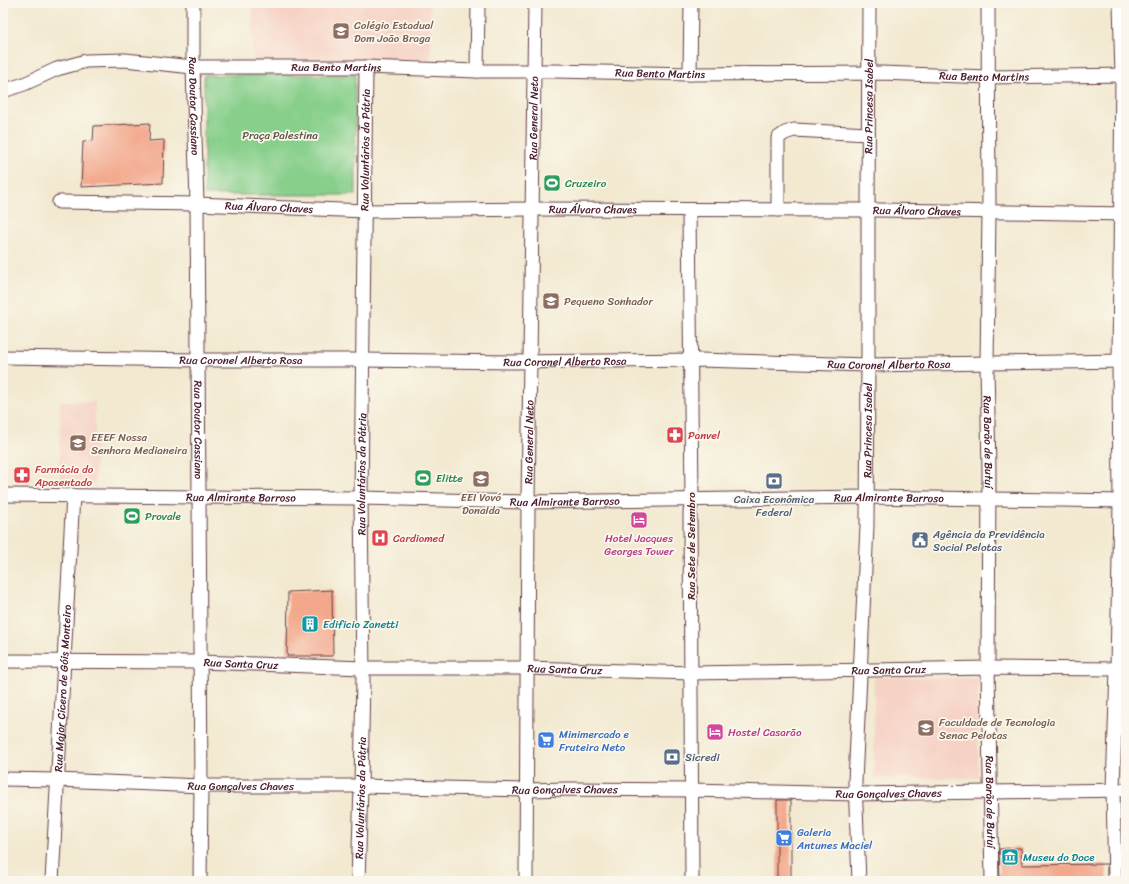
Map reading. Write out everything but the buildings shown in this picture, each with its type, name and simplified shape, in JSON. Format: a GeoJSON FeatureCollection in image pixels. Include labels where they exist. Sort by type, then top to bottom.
{"type":"FeatureCollection","features":[{"type":"Feature","properties":{"kind":"street","name":"Rua Doutor Cassiano"},"geometry":{"type":"LineString","coordinates":[[193,3],[193,67],[197,204],[201,786],[200,881]]}},
{"type":"Feature","properties":{"kind":"street"},"geometry":{"type":"LineString","coordinates":[[477,71],[478,3]]}},
{"type":"Feature","properties":{"kind":"street","name":"Rua General Neto"},"geometry":{"type":"LineString","coordinates":[[526,881],[528,502],[535,3]]}},
{"type":"Feature","properties":{"kind":"street"},"geometry":{"type":"LineString","coordinates":[[690,74],[691,3]]}},
{"type":"Feature","properties":{"kind":"street","name":"Rua Princesa Isabel"},"geometry":{"type":"LineString","coordinates":[[859,881],[855,794],[867,497],[868,134],[870,3]]}},
{"type":"Feature","properties":{"kind":"street","name":"Rua Barão de Butuí"},"geometry":{"type":"LineString","coordinates":[[988,3],[988,668],[992,881]]}},
{"type":"Feature","properties":{"kind":"street"},"geometry":{"type":"LineString","coordinates":[[1115,881],[1120,790],[1123,502],[1124,76],[1120,3]]}},
{"type":"Feature","properties":{"kind":"street","name":"Rua Bento Martins"},"geometry":{"type":"LineString","coordinates":[[3,91],[24,84],[57,69],[86,61],[125,60],[193,67],[366,67],[477,71],[690,74],[869,73],[988,77],[1124,76]]}},
{"type":"Feature","properties":{"kind":"street","name":"Rua Voluntários da Pátria"},"geometry":{"type":"LineString","coordinates":[[358,881],[363,668],[361,498],[366,67]]}},
{"type":"Feature","properties":{"kind":"street"},"geometry":{"type":"LineString","coordinates":[[778,210],[778,138],[785,133],[794,130],[868,134]]}},
{"type":"Feature","properties":{"kind":"street","name":"Rua Álvaro Chaves"},"geometry":{"type":"LineString","coordinates":[[59,202],[197,204],[365,211],[532,209],[868,210],[1123,214]]}},
{"type":"Feature","properties":{"kind":"street","name":"Rua Sete de Setembro"},"geometry":{"type":"LineString","coordinates":[[689,210],[692,499],[690,512],[692,881]]}},
{"type":"Feature","properties":{"kind":"street","name":"Rua Coronel Alberto Rosa"},"geometry":{"type":"LineString","coordinates":[[3,357],[530,362],[690,360],[868,365],[1123,361]]}},
{"type":"Feature","properties":{"kind":"street","name":"Rua Almirante Barroso"},"geometry":{"type":"LineString","coordinates":[[3,495],[361,498],[528,502],[867,497],[1123,502]]}},
{"type":"Feature","properties":{"kind":"street","name":"Rua Major Cícero de Góis Monteiro"},"geometry":{"type":"LineString","coordinates":[[52,881],[73,495]]}},
{"type":"Feature","properties":{"kind":"street","name":"Rua Santa Cruz"},"geometry":{"type":"LineString","coordinates":[[3,661],[200,662],[363,668],[527,668],[691,673],[988,668],[1122,669]]}},
{"type":"Feature","properties":{"kind":"street","name":"Rua Gonçalves Chaves"},"geometry":{"type":"LineString","coordinates":[[3,779],[201,786],[361,786],[527,790],[692,790],[855,794],[1120,790]]}},
{"type":"Feature","properties":{"kind":"shaded area","name":"Colégio Estadual Dom João Braga"},"geometry":{"type":"Polygon","coordinates":[[[252,3],[430,3],[431,59],[253,63],[252,3]]]}},
{"type":"Feature","properties":{"kind":"shaded area","name":"EEEF Nossa Senhora Medianeira"},"geometry":{"type":"Polygon","coordinates":[[[60,401],[95,402],[95,484],[60,484],[60,401]]]}},
{"type":"Feature","properties":{"kind":"shaded area","name":"Faculdade de Tecnologia Senac Pelotas"},"geometry":{"type":"Polygon","coordinates":[[[874,677],[978,678],[978,778],[874,778],[874,677]]]}},
{"type":"Feature","properties":{"kind":"green space","name":"Praça Palestina"},"geometry":{"type":"Polygon","coordinates":[[[204,75],[355,75],[356,195],[204,195],[204,75]]]}},
{"type":"Feature","properties":{"kind":"place","name":"Colégio Estadual Dom João Braga"},"geometry":{"type":"Point","coordinates":[341,31]}},
{"type":"Feature","properties":{"kind":"place","name":"Cruzeiro"},"geometry":{"type":"Point","coordinates":[552,183]}},
{"type":"Feature","properties":{"kind":"place","name":"Pequeno Sonhador"},"geometry":{"type":"Point","coordinates":[551,301]}},
{"type":"Feature","properties":{"kind":"place","name":"Panvel"},"geometry":{"type":"Point","coordinates":[675,435]}},
{"type":"Feature","properties":{"kind":"place","name":"EEEF Nossa Senhora Medianeira"},"geometry":{"type":"Point","coordinates":[78,443]}},
{"type":"Feature","properties":{"kind":"place","name":"Farmácia do Aposentado"},"geometry":{"type":"Point","coordinates":[22,475]}},
{"type":"Feature","properties":{"kind":"place","name":"Elitte"},"geometry":{"type":"Point","coordinates":[423,478]}},
{"type":"Feature","properties":{"kind":"place","name":"EEI Vovó Donalda"},"geometry":{"type":"Point","coordinates":[481,479]}},
{"type":"Feature","properties":{"kind":"place","name":"Caixa Econômica Federal"},"geometry":{"type":"Point","coordinates":[774,481]}},
{"type":"Feature","properties":{"kind":"place","name":"Provale"},"geometry":{"type":"Point","coordinates":[132,516]}},
{"type":"Feature","properties":{"kind":"place","name":"Hotel Jacques Georges Tower"},"geometry":{"type":"Point","coordinates":[639,520]}},
{"type":"Feature","properties":{"kind":"place","name":"Cardiomed"},"geometry":{"type":"Point","coordinates":[380,538]}},
{"type":"Feature","properties":{"kind":"place","name":"Agência da Previdência Social Pelotas"},"geometry":{"type":"Point","coordinates":[920,540]}},
{"type":"Feature","properties":{"kind":"place","name":"Edificio Zanetti"},"geometry":{"type":"Point","coordinates":[310,624]}},
{"type":"Feature","properties":{"kind":"place","name":"Faculdade de Tecnologia Senac Pelotas"},"geometry":{"type":"Point","coordinates":[926,728]}},
{"type":"Feature","properties":{"kind":"place","name":"Hostel Casarão"},"geometry":{"type":"Point","coordinates":[715,732]}},
{"type":"Feature","properties":{"kind":"place","name":"Minimercado e Fruteira Neto"},"geometry":{"type":"Point","coordinates":[546,740]}},
{"type":"Feature","properties":{"kind":"place","name":"Sicredi"},"geometry":{"type":"Point","coordinates":[672,757]}},
{"type":"Feature","properties":{"kind":"place","name":"Galeria Antunes Maciel"},"geometry":{"type":"Point","coordinates":[784,838]}},
{"type":"Feature","properties":{"kind":"place","name":"Museu do Doce"},"geometry":{"type":"Point","coordinates":[1010,857]}}]}
